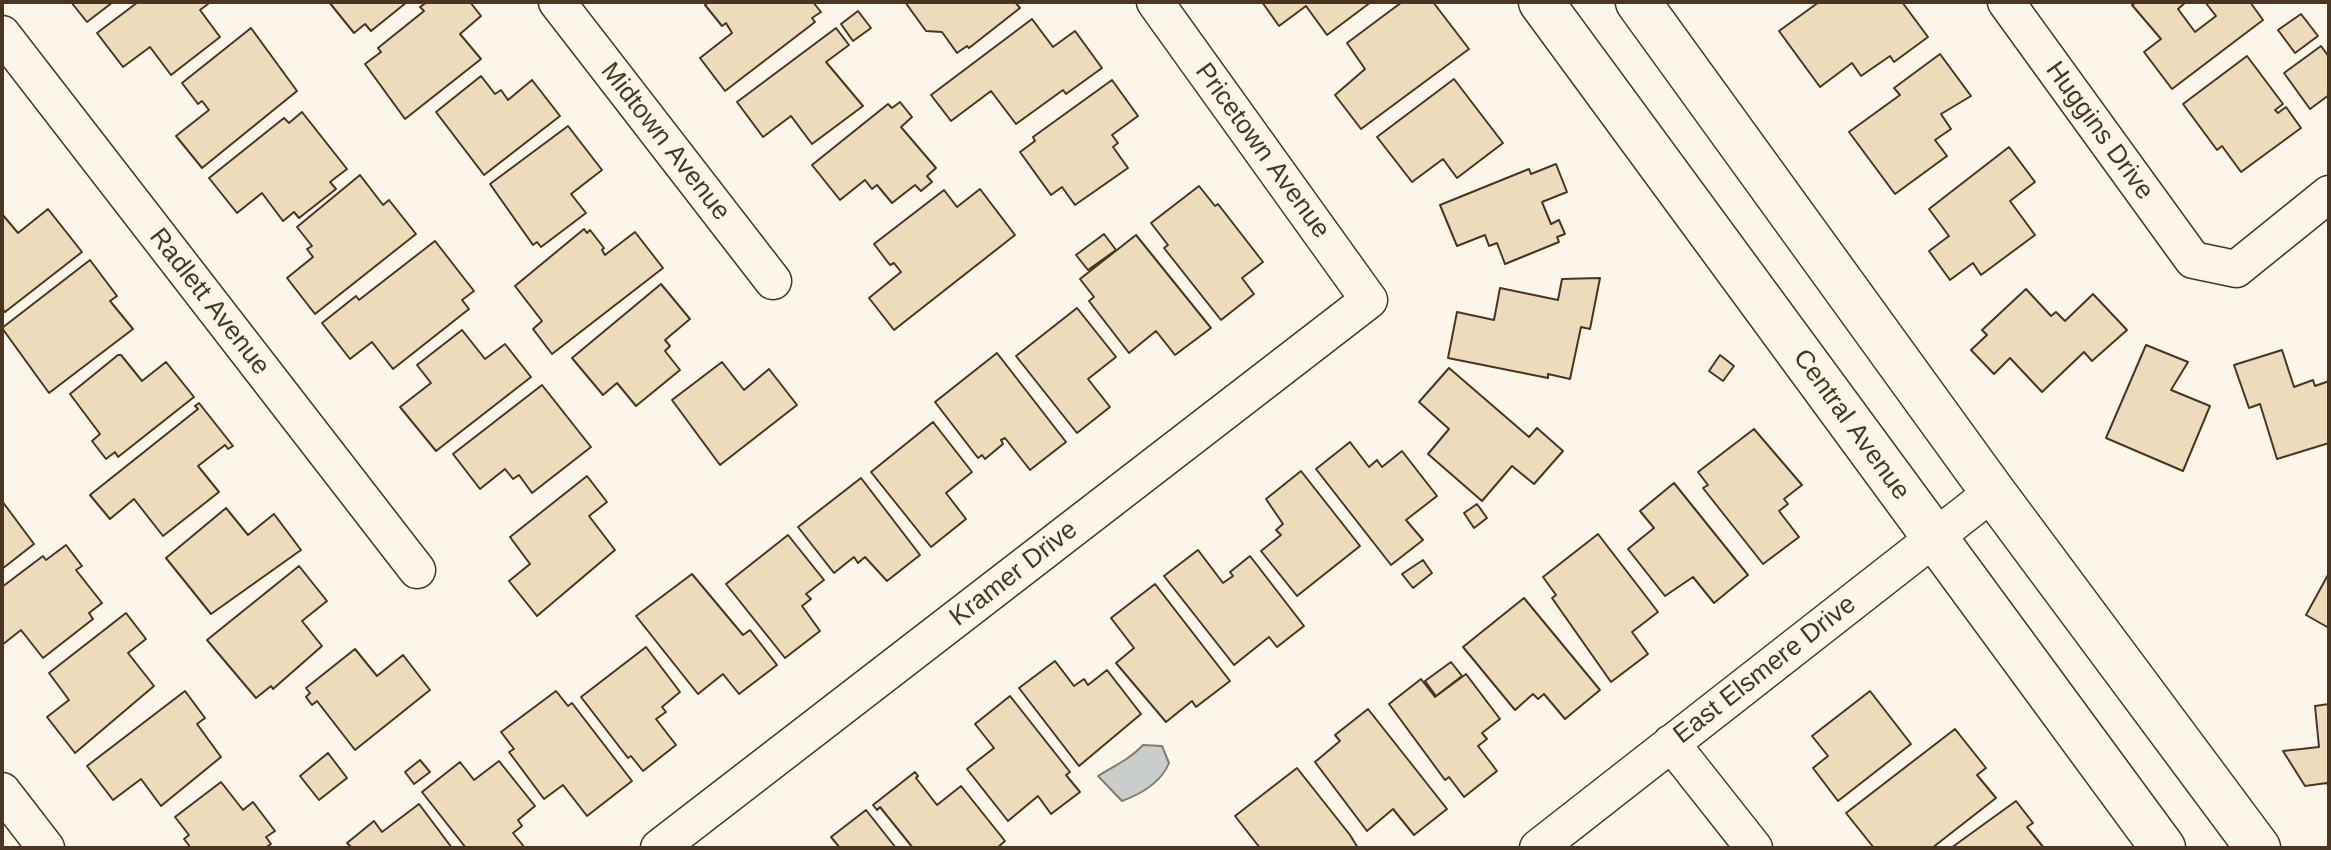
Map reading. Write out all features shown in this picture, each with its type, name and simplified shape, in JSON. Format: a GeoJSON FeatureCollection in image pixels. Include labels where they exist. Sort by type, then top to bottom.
{"type":"FeatureCollection","features":[{"type":"Feature","properties":{"kind":"main road","name":"Central Avenue"},"geometry":{"type":"LineString","coordinates":[[1541,2],[2163,848]]}},
{"type":"Feature","properties":{"kind":"main road"},"geometry":{"type":"LineString","coordinates":[[1638,2],[1993,492],[2258,848]]}},
{"type":"Feature","properties":{"kind":"street","name":"Midtown Avenue"},"geometry":{"type":"LineString","coordinates":[[557,2],[773,281]]}},
{"type":"Feature","properties":{"kind":"street","name":"Pricetown Avenue"},"geometry":{"type":"LineString","coordinates":[[1155,2],[1369,300]]}},
{"type":"Feature","properties":{"kind":"street","name":"Huggins Drive"},"geometry":{"type":"LineString","coordinates":[[2006,2],[2193,260],[2236,269],[2329,194]]}},
{"type":"Feature","properties":{"kind":"street","name":"Radlett Avenue"},"geometry":{"type":"LineString","coordinates":[[2,34],[417,570]]}},
{"type":"Feature","properties":{"kind":"street","name":"Kramer Drive"},"geometry":{"type":"LineString","coordinates":[[659,848],[1369,300]]}},
{"type":"Feature","properties":{"kind":"street","name":"East Elsmere Drive"},"geometry":{"type":"LineString","coordinates":[[1538,848],[1993,492]]}},
{"type":"Feature","properties":{"kind":"street"},"geometry":{"type":"LineString","coordinates":[[1671,743],[1754,848]]}},
{"type":"Feature","properties":{"kind":"street"},"geometry":{"type":"LineString","coordinates":[[2,791],[46,848]]}},
{"type":"Feature","properties":{"kind":"shaded area"},"geometry":{"type":"Polygon","coordinates":[[[1143,745],[1162,746],[1169,763],[1150,787],[1122,801],[1098,776],[1143,745]]]}},
{"type":"Feature","properties":{"kind":"building"},"geometry":{"type":"Polygon","coordinates":[[[71,2],[113,2],[87,22],[71,2]]]}},
{"type":"Feature","properties":{"kind":"building"},"geometry":{"type":"Polygon","coordinates":[[[138,2],[206,2],[208,4],[200,10],[220,37],[171,75],[150,47],[123,67],[97,33],[138,2]]]}},
{"type":"Feature","properties":{"kind":"building"},"geometry":{"type":"Polygon","coordinates":[[[329,2],[407,2],[371,31],[365,24],[354,33],[329,2]]]}},
{"type":"Feature","properties":{"kind":"building"},"geometry":{"type":"Polygon","coordinates":[[[427,2],[470,2],[481,16],[460,34],[481,59],[405,119],[365,64],[381,52],[378,48],[424,11],[420,7],[427,2]]]}},
{"type":"Feature","properties":{"kind":"building"},"geometry":{"type":"Polygon","coordinates":[[[709,2],[813,2],[821,12],[812,18],[815,22],[725,91],[700,58],[732,33],[726,23],[722,26],[705,5],[709,2]]]}},
{"type":"Feature","properties":{"kind":"building"},"geometry":{"type":"Polygon","coordinates":[[[905,2],[1015,2],[1020,8],[969,48],[967,46],[957,53],[942,32],[926,31],[905,2]]]}},
{"type":"Feature","properties":{"kind":"building"},"geometry":{"type":"Polygon","coordinates":[[[1262,2],[1371,2],[1327,35],[1306,6],[1279,26],[1262,2]]]}},
{"type":"Feature","properties":{"kind":"building"},"geometry":{"type":"Polygon","coordinates":[[[1402,2],[1433,2],[1469,49],[1361,129],[1335,95],[1365,69],[1347,43],[1402,2]]]}},
{"type":"Feature","properties":{"kind":"building"},"geometry":{"type":"Polygon","coordinates":[[[1819,2],[1902,2],[1928,37],[1894,62],[1890,56],[1861,76],[1852,63],[1820,87],[1779,31],[1819,2]]]}},
{"type":"Feature","properties":{"kind":"building"},"geometry":{"type":"Polygon","coordinates":[[[2137,2],[2186,2],[2178,9],[2195,32],[2216,16],[2205,2],[2250,2],[2263,20],[2172,89],[2144,52],[2161,39],[2132,5],[2137,2]]]}},
{"type":"Feature","properties":{"kind":"building"},"geometry":{"type":"Polygon","coordinates":[[[858,11],[871,28],[853,41],[841,24],[858,11]]]}},
{"type":"Feature","properties":{"kind":"building"},"geometry":{"type":"Polygon","coordinates":[[[2301,14],[2318,36],[2295,53],[2278,30],[2301,14]]]}},
{"type":"Feature","properties":{"kind":"building"},"geometry":{"type":"Polygon","coordinates":[[[1032,19],[1053,47],[1075,31],[1102,68],[1066,94],[1063,90],[1016,124],[991,91],[951,121],[931,95],[1032,19]]]}},
{"type":"Feature","properties":{"kind":"building"},"geometry":{"type":"Polygon","coordinates":[[[251,28],[297,91],[202,168],[176,136],[209,110],[202,101],[198,104],[182,83],[251,28]]]}},
{"type":"Feature","properties":{"kind":"building"},"geometry":{"type":"Polygon","coordinates":[[[836,28],[849,45],[826,62],[863,106],[812,144],[791,116],[763,137],[737,102],[836,28]]]}},
{"type":"Feature","properties":{"kind":"building"},"geometry":{"type":"Polygon","coordinates":[[[2321,46],[2329,57],[2329,95],[2310,109],[2284,73],[2321,46]]]}},
{"type":"Feature","properties":{"kind":"building"},"geometry":{"type":"Polygon","coordinates":[[[1940,54],[1971,96],[1941,114],[1951,129],[1935,140],[1947,156],[1895,194],[1849,132],[1900,95],[1894,88],[1940,54]]]}},
{"type":"Feature","properties":{"kind":"building"},"geometry":{"type":"Polygon","coordinates":[[[2247,56],[2283,104],[2275,110],[2278,113],[2286,107],[2301,128],[2241,172],[2222,146],[2217,150],[2183,104],[2247,56]]]}},
{"type":"Feature","properties":{"kind":"building"},"geometry":{"type":"Polygon","coordinates":[[[481,76],[495,94],[501,90],[508,100],[532,80],[560,116],[484,175],[436,112],[481,76]]]}},
{"type":"Feature","properties":{"kind":"building"},"geometry":{"type":"Polygon","coordinates":[[[1454,79],[1503,143],[1457,178],[1443,159],[1412,182],[1377,137],[1454,79]]]}},
{"type":"Feature","properties":{"kind":"building"},"geometry":{"type":"Polygon","coordinates":[[[1112,80],[1138,116],[1112,135],[1118,143],[1113,147],[1128,168],[1075,205],[1062,187],[1051,195],[1020,152],[1035,141],[1033,137],[1112,80]]]}},
{"type":"Feature","properties":{"kind":"building"},"geometry":{"type":"Polygon","coordinates":[[[900,102],[912,117],[901,127],[936,168],[927,176],[932,182],[921,191],[915,185],[892,203],[877,185],[872,189],[865,180],[840,200],[812,165],[888,104],[892,108],[900,102]]]}},
{"type":"Feature","properties":{"kind":"building"},"geometry":{"type":"Polygon","coordinates":[[[302,112],[347,169],[330,182],[336,189],[299,218],[294,212],[283,221],[262,193],[237,213],[209,178],[284,118],[289,123],[302,112]]]}},
{"type":"Feature","properties":{"kind":"building"},"geometry":{"type":"Polygon","coordinates":[[[568,126],[602,170],[571,194],[586,213],[541,247],[537,242],[533,245],[490,184],[568,126]]]}},
{"type":"Feature","properties":{"kind":"building"},"geometry":{"type":"Polygon","coordinates":[[[2009,147],[2035,182],[2010,201],[2035,235],[1981,275],[1973,263],[1950,280],[1929,251],[1949,236],[1929,209],[2009,147]]]}},
{"type":"Feature","properties":{"kind":"building"},"geometry":{"type":"Polygon","coordinates":[[[1556,164],[1567,192],[1542,202],[1551,224],[1559,220],[1565,234],[1557,237],[1559,242],[1505,264],[1497,243],[1489,246],[1485,235],[1457,246],[1440,205],[1529,169],[1531,174],[1556,164]]]}},
{"type":"Feature","properties":{"kind":"building"},"geometry":{"type":"Polygon","coordinates":[[[360,175],[383,205],[389,200],[416,234],[315,314],[287,278],[313,257],[307,249],[312,246],[297,227],[360,175]]]}},
{"type":"Feature","properties":{"kind":"building"},"geometry":{"type":"Polygon","coordinates":[[[1199,186],[1215,206],[1218,204],[1263,262],[1242,278],[1254,294],[1221,320],[1164,248],[1168,245],[1151,223],[1199,186]]]}},
{"type":"Feature","properties":{"kind":"building"},"geometry":{"type":"Polygon","coordinates":[[[980,189],[1015,235],[894,330],[869,298],[901,272],[894,263],[890,265],[874,244],[944,190],[957,207],[980,189]]]}},
{"type":"Feature","properties":{"kind":"building"},"geometry":{"type":"Polygon","coordinates":[[[48,209],[82,252],[5,312],[2,309],[2,214],[18,233],[48,209]]]}},
{"type":"Feature","properties":{"kind":"building"},"geometry":{"type":"Polygon","coordinates":[[[584,229],[587,233],[590,230],[604,248],[605,255],[635,232],[663,268],[552,354],[533,329],[542,321],[515,286],[584,229]]]}},
{"type":"Feature","properties":{"kind":"building"},"geometry":{"type":"Polygon","coordinates":[[[1104,234],[1116,250],[1088,270],[1076,255],[1104,234]]]}},
{"type":"Feature","properties":{"kind":"building"},"geometry":{"type":"Polygon","coordinates":[[[1136,235],[1211,328],[1175,355],[1156,331],[1129,353],[1089,301],[1094,297],[1080,279],[1136,235]]]}},
{"type":"Feature","properties":{"kind":"building"},"geometry":{"type":"Polygon","coordinates":[[[435,241],[474,291],[462,300],[469,309],[393,369],[372,342],[350,359],[322,323],[356,296],[359,300],[435,241]]]}},
{"type":"Feature","properties":{"kind":"building"},"geometry":{"type":"Polygon","coordinates":[[[90,260],[117,296],[110,301],[133,329],[49,393],[2,328],[90,260]]]}},
{"type":"Feature","properties":{"kind":"building"},"geometry":{"type":"Polygon","coordinates":[[[1600,278],[1590,329],[1581,327],[1570,379],[1548,374],[1548,378],[1448,358],[1457,312],[1494,320],[1500,288],[1558,300],[1562,279],[1600,278]]]}},
{"type":"Feature","properties":{"kind":"building"},"geometry":{"type":"Polygon","coordinates":[[[661,284],[690,319],[665,340],[670,346],[665,351],[680,370],[636,406],[617,383],[603,395],[572,358],[661,284]]]}},
{"type":"Feature","properties":{"kind":"building"},"geometry":{"type":"Polygon","coordinates":[[[2026,289],[2051,316],[2056,312],[2065,321],[2093,294],[2127,330],[2092,361],[2084,352],[2042,392],[2010,358],[1994,374],[1971,350],[1987,335],[1982,330],[2026,289]]]}},
{"type":"Feature","properties":{"kind":"building"},"geometry":{"type":"Polygon","coordinates":[[[1077,308],[1116,357],[1088,379],[1110,407],[1077,433],[1016,356],[1077,308]]]}},
{"type":"Feature","properties":{"kind":"building"},"geometry":{"type":"Polygon","coordinates":[[[462,330],[485,359],[505,344],[531,377],[436,451],[400,407],[431,383],[417,365],[462,330]]]}},
{"type":"Feature","properties":{"kind":"building"},"geometry":{"type":"Polygon","coordinates":[[[2146,345],[2188,362],[2171,390],[2210,406],[2183,471],[2106,438],[2146,345]]]}},
{"type":"Feature","properties":{"kind":"building"},"geometry":{"type":"Polygon","coordinates":[[[2282,350],[2294,387],[2313,380],[2315,386],[2329,381],[2329,443],[2277,459],[2260,404],[2249,408],[2234,365],[2282,350]]]}},
{"type":"Feature","properties":{"kind":"building"},"geometry":{"type":"Polygon","coordinates":[[[997,353],[1066,442],[1030,470],[1005,438],[1001,440],[1003,444],[985,459],[982,455],[978,458],[935,402],[997,353]]]}},
{"type":"Feature","properties":{"kind":"building"},"geometry":{"type":"Polygon","coordinates":[[[118,355],[142,381],[166,362],[194,397],[118,457],[115,452],[106,459],[92,441],[100,434],[70,394],[118,355]]]}},
{"type":"Feature","properties":{"kind":"building"},"geometry":{"type":"Polygon","coordinates":[[[1720,355],[1734,366],[1723,381],[1709,371],[1720,355]]]}},
{"type":"Feature","properties":{"kind":"building"},"geometry":{"type":"Polygon","coordinates":[[[722,362],[744,390],[769,369],[797,405],[720,465],[672,400],[722,362]]]}},
{"type":"Feature","properties":{"kind":"building"},"geometry":{"type":"Polygon","coordinates":[[[1449,368],[1529,437],[1537,428],[1563,451],[1534,484],[1512,466],[1482,501],[1428,454],[1449,429],[1419,402],[1449,368]]]}},
{"type":"Feature","properties":{"kind":"building"},"geometry":{"type":"Polygon","coordinates":[[[542,385],[591,447],[532,493],[519,475],[513,479],[505,469],[480,489],[453,454],[542,385]]]}},
{"type":"Feature","properties":{"kind":"building"},"geometry":{"type":"Polygon","coordinates":[[[199,403],[233,446],[228,449],[225,445],[198,466],[219,492],[163,536],[134,499],[110,519],[90,495],[198,409],[195,406],[199,403]]]}},
{"type":"Feature","properties":{"kind":"building"},"geometry":{"type":"Polygon","coordinates":[[[933,422],[972,472],[946,493],[966,519],[931,547],[871,472],[933,422]]]}},
{"type":"Feature","properties":{"kind":"building"},"geometry":{"type":"Polygon","coordinates":[[[1754,429],[1802,485],[1784,499],[1788,504],[1779,511],[1799,537],[1763,564],[1703,488],[1708,485],[1698,472],[1754,429]]]}},
{"type":"Feature","properties":{"kind":"building"},"geometry":{"type":"Polygon","coordinates":[[[1350,442],[1369,467],[1377,460],[1382,467],[1402,451],[1437,496],[1406,520],[1423,540],[1391,565],[1316,469],[1350,442]]]}},
{"type":"Feature","properties":{"kind":"building"},"geometry":{"type":"Polygon","coordinates":[[[1301,471],[1360,546],[1297,596],[1261,551],[1281,535],[1276,530],[1283,524],[1266,499],[1301,471]]]}},
{"type":"Feature","properties":{"kind":"building"},"geometry":{"type":"Polygon","coordinates":[[[587,476],[607,502],[589,516],[615,550],[537,616],[509,581],[530,564],[510,537],[587,476]]]}},
{"type":"Feature","properties":{"kind":"building"},"geometry":{"type":"Polygon","coordinates":[[[861,478],[920,555],[887,581],[865,557],[858,563],[854,557],[834,573],[798,527],[861,478]]]}},
{"type":"Feature","properties":{"kind":"building"},"geometry":{"type":"Polygon","coordinates":[[[1674,483],[1748,575],[1714,603],[1693,577],[1665,596],[1628,549],[1654,528],[1640,511],[1674,483]]]}},
{"type":"Feature","properties":{"kind":"building"},"geometry":{"type":"Polygon","coordinates":[[[2,501],[34,544],[2,569],[2,501]]]}},
{"type":"Feature","properties":{"kind":"building"},"geometry":{"type":"Polygon","coordinates":[[[1477,504],[1487,518],[1474,528],[1464,513],[1477,504]]]}},
{"type":"Feature","properties":{"kind":"building"},"geometry":{"type":"Polygon","coordinates":[[[226,508],[248,535],[274,514],[301,550],[211,614],[166,558],[226,508]]]}},
{"type":"Feature","properties":{"kind":"building"},"geometry":{"type":"Polygon","coordinates":[[[1598,534],[1658,612],[1632,632],[1648,654],[1611,682],[1552,598],[1556,595],[1543,577],[1598,534]]]}},
{"type":"Feature","properties":{"kind":"building"},"geometry":{"type":"Polygon","coordinates":[[[788,535],[824,580],[806,594],[811,599],[802,606],[820,631],[785,658],[726,584],[788,535]]]}},
{"type":"Feature","properties":{"kind":"building"},"geometry":{"type":"Polygon","coordinates":[[[66,545],[82,566],[76,570],[102,603],[89,613],[93,619],[43,658],[21,630],[2,645],[2,587],[43,556],[46,560],[66,545]]]}},
{"type":"Feature","properties":{"kind":"building"},"geometry":{"type":"Polygon","coordinates":[[[1198,550],[1223,583],[1233,576],[1230,572],[1250,556],[1304,626],[1277,647],[1269,637],[1234,665],[1164,576],[1198,550]]]}},
{"type":"Feature","properties":{"kind":"building"},"geometry":{"type":"Polygon","coordinates":[[[1423,560],[1432,573],[1413,588],[1402,574],[1423,560]]]}},
{"type":"Feature","properties":{"kind":"building"},"geometry":{"type":"Polygon","coordinates":[[[299,566],[327,601],[302,621],[322,646],[273,689],[271,686],[256,698],[207,640],[299,566]]]}},
{"type":"Feature","properties":{"kind":"building"},"geometry":{"type":"Polygon","coordinates":[[[2329,573],[2329,628],[2306,615],[2329,573]]]}},
{"type":"Feature","properties":{"kind":"building"},"geometry":{"type":"Polygon","coordinates":[[[692,574],[743,635],[750,630],[777,665],[739,694],[723,674],[698,694],[636,616],[692,574]]]}},
{"type":"Feature","properties":{"kind":"building"},"geometry":{"type":"Polygon","coordinates":[[[1155,584],[1230,681],[1196,707],[1192,701],[1166,722],[1116,663],[1134,648],[1111,618],[1155,584]]]}},
{"type":"Feature","properties":{"kind":"building"},"geometry":{"type":"Polygon","coordinates":[[[1524,598],[1600,690],[1565,719],[1544,694],[1538,699],[1533,694],[1515,710],[1463,647],[1524,598]]]}},
{"type":"Feature","properties":{"kind":"building"},"geometry":{"type":"Polygon","coordinates":[[[126,613],[146,639],[128,653],[154,686],[75,753],[47,717],[69,700],[49,673],[126,613]]]}},
{"type":"Feature","properties":{"kind":"building"},"geometry":{"type":"Polygon","coordinates":[[[646,647],[680,692],[662,707],[666,712],[656,719],[676,745],[643,771],[631,756],[628,758],[581,697],[646,647]]]}},
{"type":"Feature","properties":{"kind":"building"},"geometry":{"type":"Polygon","coordinates":[[[355,649],[377,676],[403,655],[430,690],[355,750],[317,701],[312,705],[306,697],[310,693],[306,688],[355,649]]]}},
{"type":"Feature","properties":{"kind":"building"},"geometry":{"type":"Polygon","coordinates":[[[1055,661],[1074,686],[1084,679],[1088,685],[1107,670],[1141,714],[1079,766],[1019,688],[1055,661]]]}},
{"type":"Feature","properties":{"kind":"building"},"geometry":{"type":"Polygon","coordinates":[[[1451,662],[1462,676],[1436,696],[1425,681],[1451,662]]]}},
{"type":"Feature","properties":{"kind":"building"},"geometry":{"type":"Polygon","coordinates":[[[1466,674],[1500,719],[1482,733],[1487,739],[1478,746],[1497,771],[1464,797],[1449,777],[1445,780],[1389,704],[1421,679],[1435,697],[1466,674]]]}},
{"type":"Feature","properties":{"kind":"building"},"geometry":{"type":"Polygon","coordinates":[[[185,691],[205,718],[197,724],[221,757],[161,806],[141,779],[113,800],[87,766],[185,691]]]}},
{"type":"Feature","properties":{"kind":"building"},"geometry":{"type":"Polygon","coordinates":[[[556,691],[568,706],[572,703],[632,781],[587,816],[563,785],[544,799],[509,752],[514,749],[501,732],[556,691]]]}},
{"type":"Feature","properties":{"kind":"building"},"geometry":{"type":"Polygon","coordinates":[[[1870,691],[1911,744],[1838,801],[1813,768],[1828,756],[1812,736],[1870,691]]]}},
{"type":"Feature","properties":{"kind":"building"},"geometry":{"type":"Polygon","coordinates":[[[1010,696],[1070,772],[1066,775],[1080,792],[1051,814],[1038,796],[1008,821],[967,769],[994,748],[975,724],[1010,696]]]}},
{"type":"Feature","properties":{"kind":"building"},"geometry":{"type":"Polygon","coordinates":[[[2329,704],[2329,789],[2327,783],[2305,786],[2283,751],[2319,747],[2315,706],[2329,704]]]}},
{"type":"Feature","properties":{"kind":"building"},"geometry":{"type":"Polygon","coordinates":[[[1368,709],[1447,809],[1414,835],[1393,809],[1367,831],[1315,762],[1340,741],[1335,735],[1368,709]]]}},
{"type":"Feature","properties":{"kind":"building"},"geometry":{"type":"Polygon","coordinates":[[[1955,729],[1986,768],[1977,775],[1996,798],[1932,848],[1874,848],[1846,813],[1955,729]]]}},
{"type":"Feature","properties":{"kind":"building"},"geometry":{"type":"Polygon","coordinates":[[[328,753],[347,778],[319,800],[300,776],[328,753]]]}},
{"type":"Feature","properties":{"kind":"building"},"geometry":{"type":"Polygon","coordinates":[[[420,760],[430,772],[414,784],[405,772],[420,760]]]}},
{"type":"Feature","properties":{"kind":"building"},"geometry":{"type":"Polygon","coordinates":[[[499,761],[535,806],[518,820],[522,826],[513,833],[525,848],[466,848],[422,792],[460,762],[474,780],[499,761]]]}},
{"type":"Feature","properties":{"kind":"building"},"geometry":{"type":"Polygon","coordinates":[[[1297,768],[1358,848],[1260,848],[1235,816],[1297,768]]]}},
{"type":"Feature","properties":{"kind":"building"},"geometry":{"type":"Polygon","coordinates":[[[915,772],[916,778],[937,805],[961,786],[1005,841],[997,848],[913,848],[880,807],[877,810],[873,805],[915,772]]]}},
{"type":"Feature","properties":{"kind":"building"},"geometry":{"type":"Polygon","coordinates":[[[221,782],[243,810],[253,802],[275,831],[266,837],[271,844],[265,848],[191,848],[184,839],[189,835],[175,817],[221,782]]]}},
{"type":"Feature","properties":{"kind":"building"},"geometry":{"type":"Polygon","coordinates":[[[2016,801],[2033,823],[2027,827],[2044,848],[1951,848],[2016,801]]]}},
{"type":"Feature","properties":{"kind":"building"},"geometry":{"type":"Polygon","coordinates":[[[419,804],[452,848],[352,848],[347,843],[374,821],[382,832],[419,804]]]}},
{"type":"Feature","properties":{"kind":"building"},"geometry":{"type":"Polygon","coordinates":[[[866,810],[896,848],[840,848],[831,837],[866,810]]]}}]}
